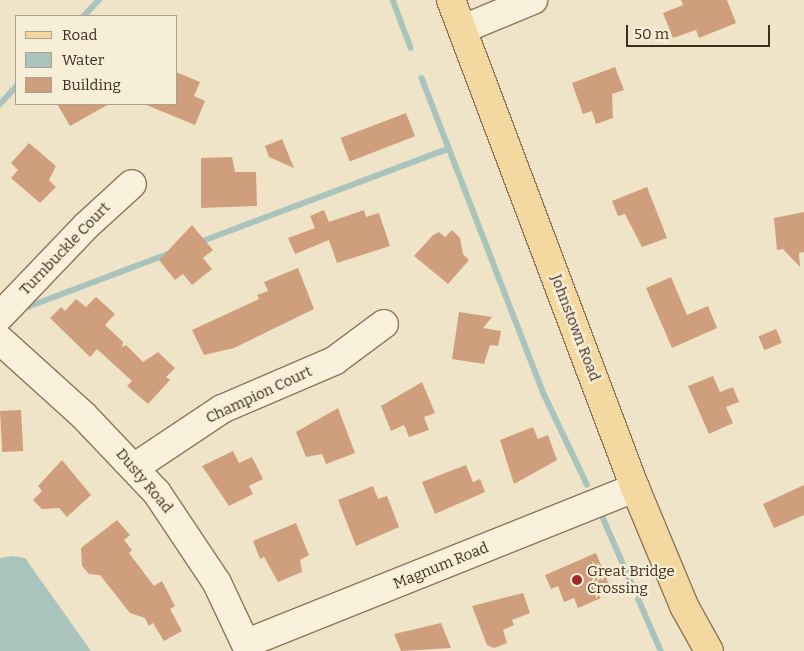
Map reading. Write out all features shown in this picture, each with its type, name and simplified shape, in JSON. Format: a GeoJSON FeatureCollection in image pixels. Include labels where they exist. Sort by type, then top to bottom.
{"type":"FeatureCollection","features":[{"type":"Feature","properties":{"kind":"main road","name":"Johnstown Road"},"geometry":{"type":"LineString","coordinates":[[451,0],[635,488],[684,606],[709,651]]}},
{"type":"Feature","properties":{"kind":"street"},"geometry":{"type":"LineString","coordinates":[[463,29],[532,0]]}},
{"type":"Feature","properties":{"kind":"street","name":"Turnbuckle Court"},"geometry":{"type":"LineString","coordinates":[[0,316],[86,226],[132,184]]}},
{"type":"Feature","properties":{"kind":"street","name":"Champion Court"},"geometry":{"type":"LineString","coordinates":[[135,467],[222,409],[334,361],[384,324]]}},
{"type":"Feature","properties":{"kind":"street","name":"Dusty Road"},"geometry":{"type":"LineString","coordinates":[[0,340],[135,467],[192,541],[248,647]]}},
{"type":"Feature","properties":{"kind":"street","name":"Magnum Road"},"geometry":{"type":"LineString","coordinates":[[248,647],[635,488]]}},
{"type":"Feature","properties":{"kind":"water"},"geometry":{"type":"Polygon","coordinates":[[[12,556],[25,558],[91,651],[0,651],[0,558],[12,556]]]}},
{"type":"Feature","properties":{"kind":"building"},"geometry":{"type":"Polygon","coordinates":[[[681,0],[727,0],[736,23],[699,38],[696,30],[673,38],[663,13],[683,5],[681,0]]]}},
{"type":"Feature","properties":{"kind":"building"},"geometry":{"type":"Polygon","coordinates":[[[615,67],[624,90],[612,94],[613,118],[596,124],[592,111],[583,114],[572,83],[615,67]]]}},
{"type":"Feature","properties":{"kind":"building"},"geometry":{"type":"Polygon","coordinates":[[[178,73],[200,82],[194,96],[205,101],[195,125],[146,105],[178,105],[178,73]]]}},
{"type":"Feature","properties":{"kind":"building"},"geometry":{"type":"Polygon","coordinates":[[[58,105],[107,105],[70,126],[58,105]]]}},
{"type":"Feature","properties":{"kind":"building"},"geometry":{"type":"Polygon","coordinates":[[[406,113],[415,136],[350,161],[341,138],[406,113]]]}},
{"type":"Feature","properties":{"kind":"building"},"geometry":{"type":"Polygon","coordinates":[[[282,139],[294,168],[269,157],[265,146],[282,139]]]}},
{"type":"Feature","properties":{"kind":"building"},"geometry":{"type":"Polygon","coordinates":[[[29,143],[56,166],[49,180],[56,187],[40,203],[11,178],[18,170],[11,163],[29,143]]]}},
{"type":"Feature","properties":{"kind":"building"},"geometry":{"type":"Polygon","coordinates":[[[232,157],[235,172],[256,172],[257,206],[201,208],[201,158],[232,157]]]}},
{"type":"Feature","properties":{"kind":"building"},"geometry":{"type":"Polygon","coordinates":[[[647,187],[667,238],[642,247],[625,214],[618,216],[612,201],[647,187]]]}},
{"type":"Feature","properties":{"kind":"building"},"geometry":{"type":"Polygon","coordinates":[[[324,210],[329,222],[364,210],[366,217],[379,213],[390,246],[337,263],[329,240],[295,254],[288,238],[315,228],[310,216],[324,210]]]}},
{"type":"Feature","properties":{"kind":"building"},"geometry":{"type":"Polygon","coordinates":[[[804,212],[804,252],[799,253],[800,267],[783,249],[777,250],[774,218],[804,212]]]}},
{"type":"Feature","properties":{"kind":"building"},"geometry":{"type":"Polygon","coordinates":[[[192,225],[213,250],[203,258],[212,269],[192,285],[183,274],[175,280],[159,260],[192,225]]]}},
{"type":"Feature","properties":{"kind":"building"},"geometry":{"type":"Polygon","coordinates":[[[452,230],[460,238],[463,254],[469,260],[448,284],[414,256],[433,235],[439,232],[445,237],[452,230]]]}},
{"type":"Feature","properties":{"kind":"building"},"geometry":{"type":"Polygon","coordinates":[[[298,268],[314,309],[234,348],[204,355],[192,330],[259,299],[257,295],[268,291],[264,282],[298,268]]]}},
{"type":"Feature","properties":{"kind":"building"},"geometry":{"type":"Polygon","coordinates":[[[671,277],[687,315],[708,306],[717,328],[672,348],[646,288],[671,277]]]}},
{"type":"Feature","properties":{"kind":"building"},"geometry":{"type":"Polygon","coordinates":[[[96,297],[115,314],[105,325],[123,342],[122,347],[126,345],[143,362],[158,352],[175,368],[166,377],[170,380],[148,404],[127,386],[132,381],[97,349],[90,357],[50,318],[61,307],[65,311],[76,299],[86,307],[96,297]]]}},
{"type":"Feature","properties":{"kind":"building"},"geometry":{"type":"Polygon","coordinates":[[[459,312],[492,317],[483,328],[501,331],[498,346],[490,345],[484,364],[452,359],[459,312]]]}},
{"type":"Feature","properties":{"kind":"building"},"geometry":{"type":"Polygon","coordinates":[[[776,329],[782,343],[764,350],[759,336],[776,329]]]}},
{"type":"Feature","properties":{"kind":"building"},"geometry":{"type":"Polygon","coordinates":[[[713,376],[720,392],[733,387],[739,402],[726,407],[733,423],[709,434],[688,386],[713,376]]]}},
{"type":"Feature","properties":{"kind":"building"},"geometry":{"type":"Polygon","coordinates":[[[422,382],[435,413],[424,417],[429,430],[409,437],[404,425],[391,431],[381,406],[422,382]]]}},
{"type":"Feature","properties":{"kind":"building"},"geometry":{"type":"Polygon","coordinates":[[[338,408],[355,453],[326,464],[322,454],[306,457],[296,432],[338,408]]]}},
{"type":"Feature","properties":{"kind":"building"},"geometry":{"type":"Polygon","coordinates":[[[21,410],[23,451],[2,452],[0,411],[21,410]]]}},
{"type":"Feature","properties":{"kind":"building"},"geometry":{"type":"Polygon","coordinates":[[[533,427],[538,439],[548,435],[557,460],[514,484],[500,440],[533,427]]]}},
{"type":"Feature","properties":{"kind":"building"},"geometry":{"type":"Polygon","coordinates":[[[233,451],[239,463],[252,457],[263,479],[249,486],[253,494],[229,506],[202,466],[233,451]]]}},
{"type":"Feature","properties":{"kind":"building"},"geometry":{"type":"Polygon","coordinates":[[[62,460],[91,495],[67,517],[59,508],[42,509],[33,500],[42,491],[38,486],[62,460]]]}},
{"type":"Feature","properties":{"kind":"building"},"geometry":{"type":"Polygon","coordinates":[[[466,465],[473,482],[480,479],[485,492],[435,514],[422,482],[466,465]]]}},
{"type":"Feature","properties":{"kind":"building"},"geometry":{"type":"Polygon","coordinates":[[[804,485],[804,515],[774,528],[763,504],[804,485]]]}},
{"type":"Feature","properties":{"kind":"building"},"geometry":{"type":"Polygon","coordinates":[[[373,486],[378,499],[387,496],[399,527],[356,546],[338,500],[373,486]]]}},
{"type":"Feature","properties":{"kind":"building"},"geometry":{"type":"Polygon","coordinates":[[[117,520],[130,535],[124,540],[132,550],[129,553],[154,586],[162,581],[175,606],[170,609],[182,631],[164,641],[153,623],[149,626],[145,618],[130,613],[100,575],[89,574],[82,566],[81,548],[117,520]]]}},
{"type":"Feature","properties":{"kind":"building"},"geometry":{"type":"Polygon","coordinates":[[[296,523],[309,555],[300,560],[302,572],[278,582],[264,557],[260,559],[253,541],[296,523]]]}},
{"type":"Feature","properties":{"kind":"building","name":"Great Bridge Crossing"},"geometry":{"type":"Polygon","coordinates":[[[596,553],[609,585],[598,589],[601,598],[578,608],[574,598],[564,602],[558,586],[551,589],[545,575],[596,553]]]}},
{"type":"Feature","properties":{"kind":"building"},"geometry":{"type":"Polygon","coordinates":[[[523,593],[530,613],[512,620],[514,625],[503,630],[507,643],[494,648],[487,645],[472,606],[523,593]]]}},
{"type":"Feature","properties":{"kind":"building"},"geometry":{"type":"Polygon","coordinates":[[[441,623],[451,648],[401,651],[394,634],[441,623]]]}},
{"type":"Feature","properties":{"kind":"waterway"},"geometry":{"type":"LineString","coordinates":[[85,15],[99,0]]}},
{"type":"Feature","properties":{"kind":"waterway"},"geometry":{"type":"LineString","coordinates":[[393,0],[411,48]]}},
{"type":"Feature","properties":{"kind":"waterway"},"geometry":{"type":"LineString","coordinates":[[422,78],[545,396],[587,484]]}},
{"type":"Feature","properties":{"kind":"waterway"},"geometry":{"type":"LineString","coordinates":[[0,104],[15,88]]}},
{"type":"Feature","properties":{"kind":"waterway"},"geometry":{"type":"LineString","coordinates":[[200,242],[448,149]]}},
{"type":"Feature","properties":{"kind":"waterway"},"geometry":{"type":"LineString","coordinates":[[25,308],[168,254]]}},
{"type":"Feature","properties":{"kind":"waterway"},"geometry":{"type":"LineString","coordinates":[[602,515],[661,651]]}},
{"type":"Feature","properties":{"kind":"place","name":"Great Bridge Crossing"},"geometry":{"type":"Point","coordinates":[577,580]}}]}
